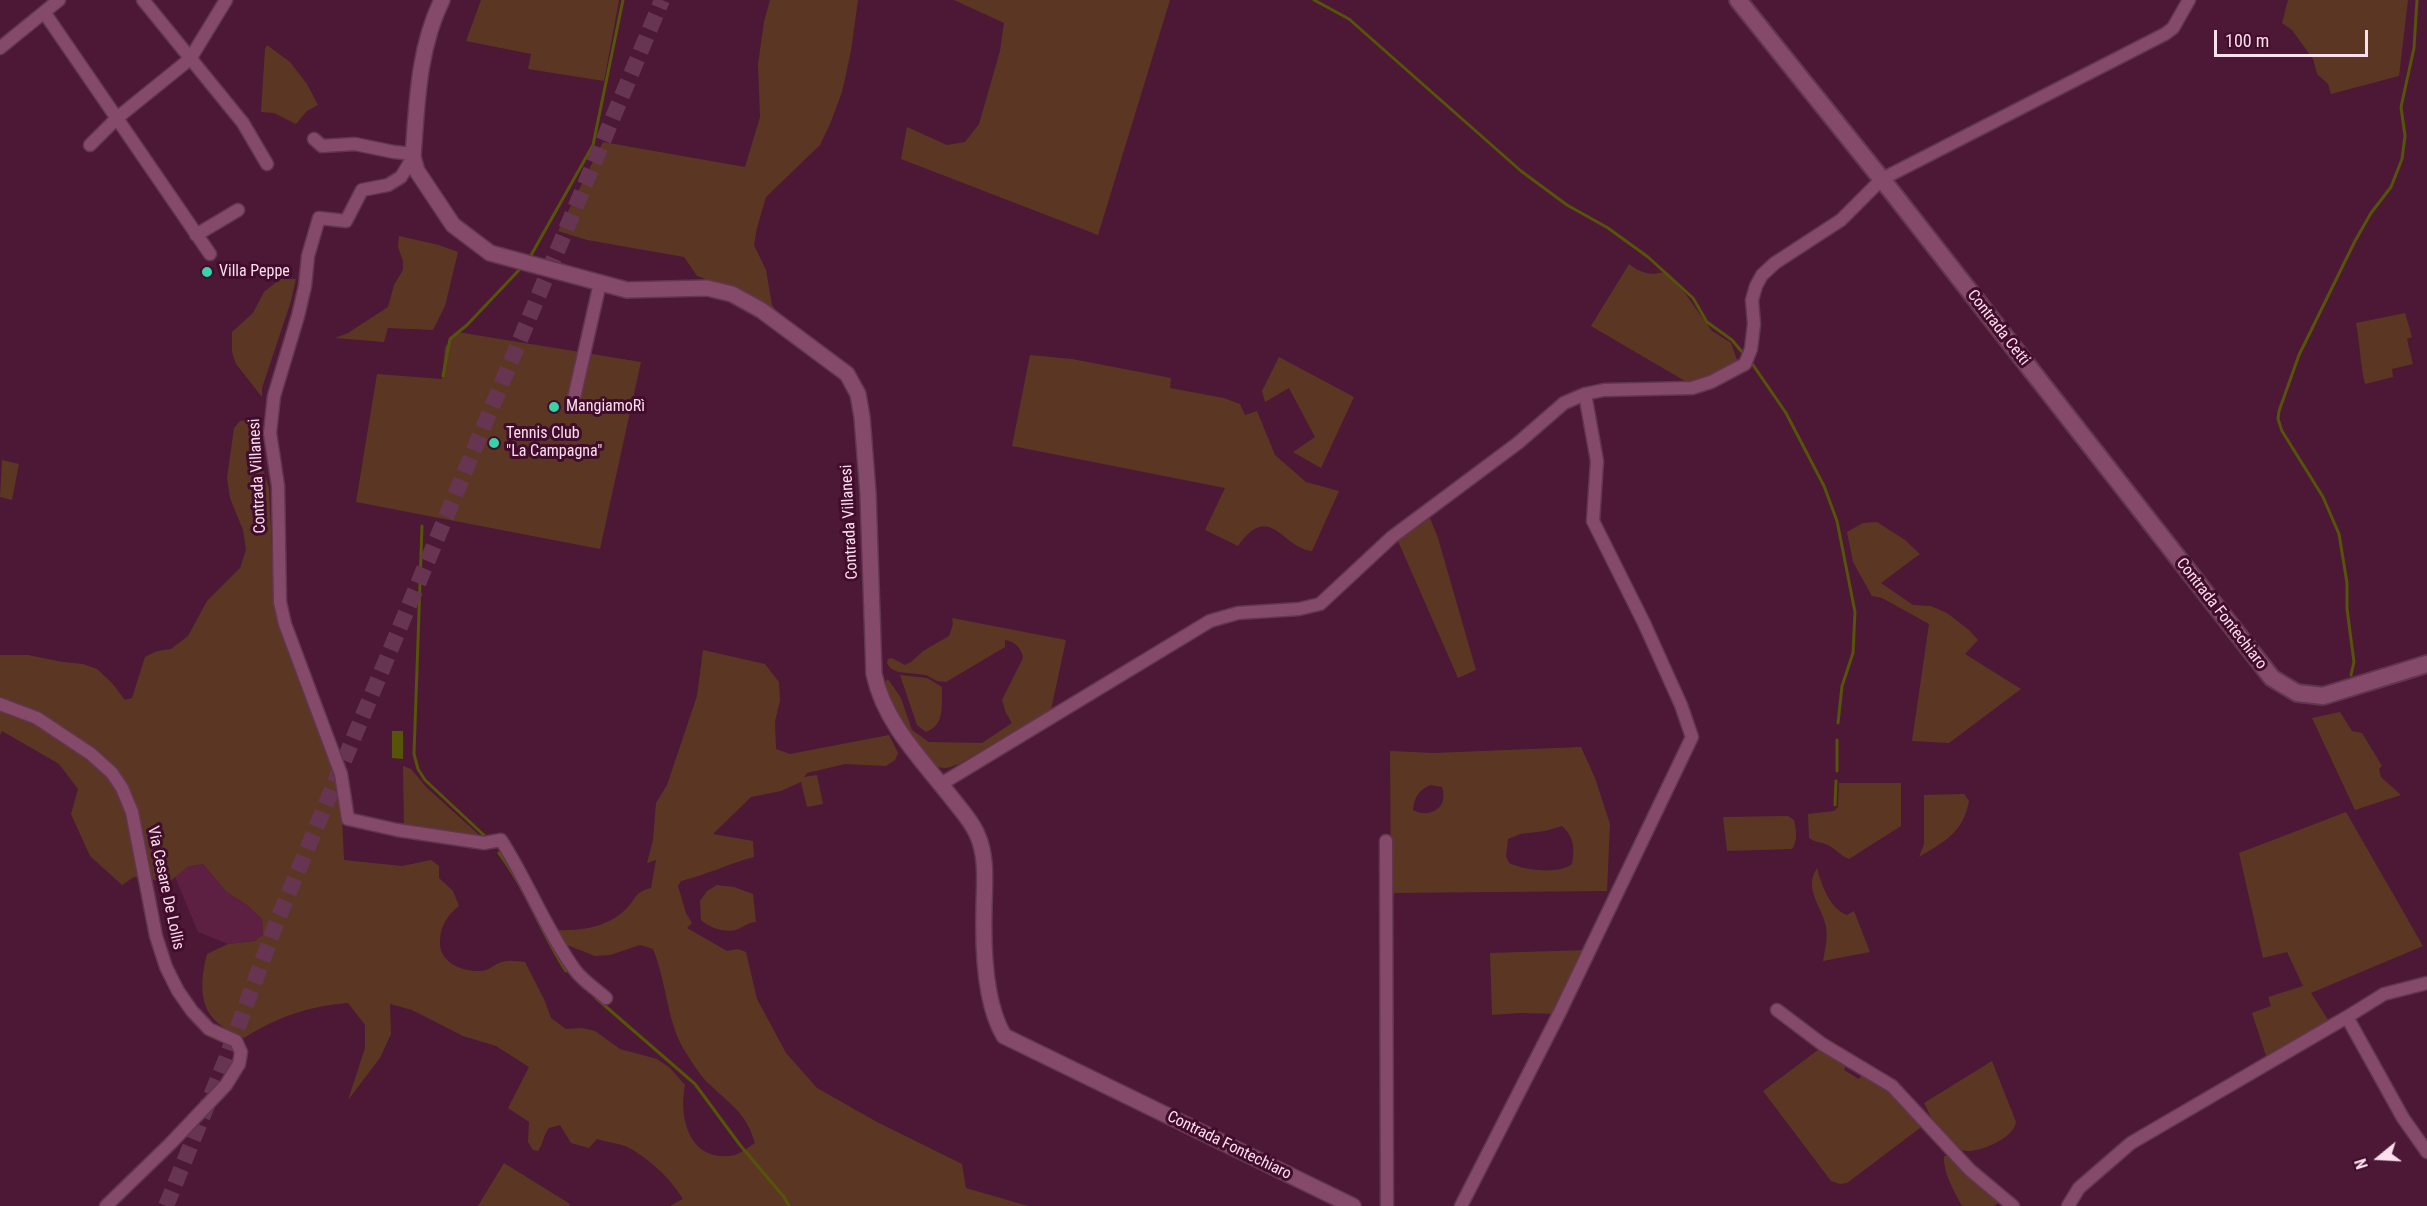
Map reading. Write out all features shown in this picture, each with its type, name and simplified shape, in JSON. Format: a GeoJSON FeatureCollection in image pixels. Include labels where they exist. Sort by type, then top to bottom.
{"type":"FeatureCollection","features":[{"type":"Feature","properties":{"kind":"main road","name":"Contrada Cetti"},"geometry":{"type":"LineString","coordinates":[[1738,0],[1882,179],[2114,477]]}},
{"type":"Feature","properties":{"kind":"main road","name":"Contrada Fontechiaro"},"geometry":{"type":"LineString","coordinates":[[2114,477],[2260,664],[2272,678],[2288,689],[2313,696],[2323,696],[2427,664]]}},
{"type":"Feature","properties":{"kind":"street"},"geometry":{"type":"LineString","coordinates":[[0,48],[45,7],[59,0]]}},
{"type":"Feature","properties":{"kind":"street"},"geometry":{"type":"LineString","coordinates":[[142,0],[243,123],[267,164]]}},
{"type":"Feature","properties":{"kind":"street"},"geometry":{"type":"LineString","coordinates":[[90,145],[117,118],[190,59],[226,0]]}},
{"type":"Feature","properties":{"kind":"street","name":"Contrada Villanesi"},"geometry":{"type":"LineString","coordinates":[[442,0],[435,14],[420,66],[413,155],[417,171],[453,225],[490,253],[627,290],[707,288],[732,294],[761,310],[847,374],[858,394],[862,417],[868,494],[874,674],[883,704],[899,730],[967,817],[977,834],[984,855],[983,936],[996,1022],[1004,1036],[1015,1043],[1105,1086]]}},
{"type":"Feature","properties":{"kind":"street"},"geometry":{"type":"LineString","coordinates":[[941,784],[1210,621],[1238,613],[1299,609],[1320,604],[1392,537],[1518,443],[1564,404],[1586,394],[1604,390],[1692,388],[1710,382],[1745,364],[1751,349],[1754,324],[1752,300],[1762,274],[1775,263],[1841,220],[1882,179],[2165,34],[2173,28],[2189,0]]}},
{"type":"Feature","properties":{"kind":"street"},"geometry":{"type":"LineString","coordinates":[[45,7],[210,254]]}},
{"type":"Feature","properties":{"kind":"street"},"geometry":{"type":"LineString","coordinates":[[314,138],[322,146],[355,144],[413,155]]}},
{"type":"Feature","properties":{"kind":"street","name":"Contrada Villanesi"},"geometry":{"type":"LineString","coordinates":[[413,155],[401,177],[388,184],[362,190],[346,221],[319,218],[308,256],[305,286],[280,372],[270,433],[278,497],[280,602],[285,624],[341,774],[348,819],[397,830],[484,843],[501,840],[520,869],[577,972],[606,998]]}},
{"type":"Feature","properties":{"kind":"street"},"geometry":{"type":"LineString","coordinates":[[196,235],[238,210]]}},
{"type":"Feature","properties":{"kind":"street"},"geometry":{"type":"LineString","coordinates":[[572,407],[600,283]]}},
{"type":"Feature","properties":{"kind":"street"},"geometry":{"type":"LineString","coordinates":[[1461,1206],[1560,1012],[1692,737],[1681,705],[1644,622],[1593,521],[1597,461],[1586,394]]}},
{"type":"Feature","properties":{"kind":"street","name":"Via Cesare De Lollis"},"geometry":{"type":"LineString","coordinates":[[0,704],[37,718],[91,754],[112,773],[122,788],[132,813],[156,936],[166,967],[178,991],[192,1011],[209,1029],[236,1041],[241,1052],[239,1064],[226,1085],[106,1206]]}},
{"type":"Feature","properties":{"kind":"street"},"geometry":{"type":"LineString","coordinates":[[1386,841],[1387,1206]]}},
{"type":"Feature","properties":{"kind":"street"},"geometry":{"type":"LineString","coordinates":[[2068,1206],[2079,1188],[2131,1143],[2384,994],[2427,983]]}},
{"type":"Feature","properties":{"kind":"street"},"geometry":{"type":"LineString","coordinates":[[1777,1010],[1822,1044],[1892,1086],[1970,1170],[2013,1206]]}},
{"type":"Feature","properties":{"kind":"street"},"geometry":{"type":"LineString","coordinates":[[2347,1017],[2403,1118],[2427,1152]]}},
{"type":"Feature","properties":{"kind":"street","name":"Contrada Fontechiaro"},"geometry":{"type":"LineString","coordinates":[[1105,1086],[1353,1206]]}},
{"type":"Feature","properties":{"kind":"shaded area"},"geometry":{"type":"Polygon","coordinates":[[[481,0],[619,0],[604,81],[528,69],[531,54],[466,41],[481,0]]]}},
{"type":"Feature","properties":{"kind":"shaded area"},"geometry":{"type":"Polygon","coordinates":[[[770,0],[858,0],[851,51],[842,92],[830,124],[820,145],[766,197],[757,228],[754,245],[766,270],[772,305],[785,325],[758,300],[697,276],[684,257],[587,240],[558,231],[603,142],[745,167],[760,117],[758,64],[764,22],[770,0]]]}},
{"type":"Feature","properties":{"kind":"shaded area"},"geometry":{"type":"Polygon","coordinates":[[[954,0],[1170,0],[1098,235],[901,159],[907,127],[947,145],[965,142],[979,124],[1000,51],[1004,23],[954,0]]]}},
{"type":"Feature","properties":{"kind":"shaded area"},"geometry":{"type":"Polygon","coordinates":[[[2288,0],[2408,0],[2399,76],[2331,94],[2328,84],[2317,74],[2313,59],[2292,30],[2282,23],[2288,0]]]}},
{"type":"Feature","properties":{"kind":"shaded area"},"geometry":{"type":"Polygon","coordinates":[[[267,45],[290,62],[307,84],[318,105],[307,111],[296,124],[274,113],[261,112],[267,45]]]}},
{"type":"Feature","properties":{"kind":"shaded area"},"geometry":{"type":"Polygon","coordinates":[[[399,236],[458,252],[445,306],[433,330],[388,328],[384,342],[335,338],[348,333],[388,307],[394,285],[403,270],[403,261],[398,247],[399,236]]]}},
{"type":"Feature","properties":{"kind":"shaded area"},"geometry":{"type":"Polygon","coordinates":[[[1629,264],[1646,273],[1664,272],[1684,292],[1712,331],[1731,343],[1737,360],[1733,369],[1690,384],[1591,326],[1629,264]]]}},
{"type":"Feature","properties":{"kind":"shaded area"},"geometry":{"type":"Polygon","coordinates":[[[280,279],[296,279],[262,388],[262,397],[236,364],[232,352],[232,332],[253,313],[264,292],[280,279]]]}},
{"type":"Feature","properties":{"kind":"shaded area"},"geometry":{"type":"Polygon","coordinates":[[[2405,313],[2412,337],[2407,339],[2413,364],[2392,369],[2393,377],[2365,384],[2356,323],[2405,313]]]}},
{"type":"Feature","properties":{"kind":"shaded area","name":"Tennis Club \"La Campagna\""},"geometry":{"type":"Polygon","coordinates":[[[457,332],[641,362],[600,549],[356,502],[377,374],[442,379],[445,347],[457,332]]]}},
{"type":"Feature","properties":{"kind":"shaded area"},"geometry":{"type":"Polygon","coordinates":[[[1030,355],[1072,359],[1171,378],[1170,388],[1224,398],[1240,404],[1245,415],[1257,411],[1275,455],[1306,482],[1339,491],[1312,551],[1292,543],[1276,530],[1268,527],[1259,527],[1249,533],[1238,546],[1205,530],[1225,488],[1012,446],[1030,355]]]}},
{"type":"Feature","properties":{"kind":"shaded area"},"geometry":{"type":"Polygon","coordinates":[[[1279,357],[1354,397],[1321,468],[1293,452],[1315,437],[1289,388],[1265,402],[1262,391],[1279,357]]]}},
{"type":"Feature","properties":{"kind":"shaded area"},"geometry":{"type":"Polygon","coordinates":[[[262,419],[262,466],[269,488],[274,598],[314,722],[331,758],[341,794],[344,860],[402,866],[431,860],[439,866],[439,878],[453,891],[459,906],[448,918],[441,931],[441,949],[447,960],[459,968],[473,971],[485,970],[504,961],[525,962],[551,1018],[566,1029],[582,1028],[595,1031],[620,1049],[657,1059],[670,1068],[685,1085],[684,1112],[690,1136],[707,1153],[720,1156],[735,1155],[755,1143],[751,1132],[736,1109],[700,1074],[683,1048],[673,1025],[653,949],[640,945],[610,955],[595,956],[567,945],[557,930],[576,930],[604,924],[627,908],[639,893],[651,888],[656,860],[647,863],[653,840],[656,803],[667,785],[697,696],[703,650],[765,664],[779,682],[780,701],[775,721],[776,749],[790,754],[889,735],[898,753],[895,760],[886,766],[845,764],[807,773],[804,777],[817,775],[823,804],[807,807],[801,782],[781,791],[751,797],[713,834],[753,841],[754,857],[681,881],[678,886],[686,913],[692,923],[687,928],[727,951],[738,949],[746,952],[757,999],[786,1053],[817,1088],[877,1122],[962,1164],[966,1188],[1028,1206],[670,1206],[683,1199],[678,1191],[650,1162],[625,1146],[597,1139],[589,1148],[571,1143],[560,1125],[549,1128],[538,1151],[533,1150],[528,1142],[529,1122],[508,1108],[529,1067],[496,1046],[463,1036],[412,1010],[390,1004],[391,1034],[380,1058],[348,1100],[365,1048],[365,1025],[348,1003],[294,1014],[269,1024],[244,1038],[215,1021],[203,995],[207,954],[228,944],[255,941],[263,935],[262,919],[247,905],[227,892],[203,864],[189,866],[169,882],[134,877],[122,885],[90,856],[71,814],[78,789],[59,764],[2,731],[0,735],[0,655],[28,655],[83,664],[97,669],[125,700],[132,698],[145,657],[157,651],[171,649],[188,636],[207,601],[240,568],[246,550],[243,530],[230,498],[227,478],[234,428],[240,421],[262,419]]]}},
{"type":"Feature","properties":{"kind":"shaded area"},"geometry":{"type":"Polygon","coordinates":[[[2,460],[19,464],[12,500],[0,497],[2,460]]]}},
{"type":"Feature","properties":{"kind":"shaded area"},"geometry":{"type":"Polygon","coordinates":[[[1430,518],[1438,538],[1476,670],[1458,678],[1398,541],[1430,518]]]}},
{"type":"Feature","properties":{"kind":"shaded area"},"geometry":{"type":"Polygon","coordinates":[[[1877,522],[1905,540],[1920,554],[1881,583],[1913,605],[1931,606],[1947,613],[1978,640],[1965,654],[2021,689],[1949,743],[1912,741],[1929,624],[1882,598],[1872,596],[1853,562],[1847,532],[1863,523],[1877,522]]]}},
{"type":"Feature","properties":{"kind":"shaded area"},"geometry":{"type":"Polygon","coordinates":[[[952,618],[1066,640],[1051,710],[959,764],[945,768],[934,765],[924,758],[915,747],[906,734],[883,684],[888,679],[901,698],[912,730],[929,742],[982,743],[1012,723],[1002,700],[1023,658],[1017,646],[1005,640],[1005,647],[946,682],[937,681],[926,675],[898,672],[890,668],[887,663],[888,659],[892,658],[905,665],[949,636],[953,624],[952,618]]]}},
{"type":"Feature","properties":{"kind":"shaded area"},"geometry":{"type":"Polygon","coordinates":[[[900,675],[927,678],[942,687],[940,719],[932,729],[926,732],[917,725],[900,675]]]}},
{"type":"Feature","properties":{"kind":"shaded area"},"geometry":{"type":"Polygon","coordinates":[[[2340,712],[2352,731],[2362,733],[2382,766],[2379,769],[2381,777],[2401,795],[2355,810],[2312,718],[2340,712]]]}},
{"type":"Feature","properties":{"kind":"shaded area"},"geometry":{"type":"Polygon","coordinates":[[[392,731],[403,731],[403,759],[392,758],[392,731]]]}},
{"type":"Feature","properties":{"kind":"shaded area"},"geometry":{"type":"Polygon","coordinates":[[[1581,747],[1595,778],[1610,824],[1607,891],[1391,893],[1390,751],[1434,753],[1581,747]],[[1431,785],[1418,794],[1413,810],[1426,813],[1440,806],[1443,801],[1442,787],[1431,785]],[[1562,826],[1520,834],[1508,839],[1506,856],[1509,863],[1523,868],[1541,870],[1558,869],[1572,864],[1573,843],[1562,826]]]}},
{"type":"Feature","properties":{"kind":"shaded area"},"geometry":{"type":"Polygon","coordinates":[[[403,766],[411,769],[427,788],[486,841],[404,832],[403,766]]]}},
{"type":"Feature","properties":{"kind":"shaded area"},"geometry":{"type":"Polygon","coordinates":[[[1839,783],[1901,783],[1901,826],[1849,859],[1828,845],[1809,838],[1808,814],[1834,811],[1838,807],[1839,783]]]}},
{"type":"Feature","properties":{"kind":"shaded area"},"geometry":{"type":"Polygon","coordinates":[[[1964,794],[1969,801],[1957,829],[1945,841],[1919,857],[1924,844],[1924,795],[1964,794]]]}},
{"type":"Feature","properties":{"kind":"shaded area"},"geometry":{"type":"Polygon","coordinates":[[[2346,812],[2423,946],[2311,993],[2330,1023],[2267,1059],[2252,1013],[2271,1006],[2268,997],[2303,986],[2287,952],[2263,958],[2239,853],[2346,812]]]}},
{"type":"Feature","properties":{"kind":"shaded area"},"geometry":{"type":"Polygon","coordinates":[[[1788,816],[1794,820],[1795,827],[1796,839],[1792,849],[1727,851],[1723,817],[1788,816]]]}},
{"type":"Feature","properties":{"kind":"shaded area"},"geometry":{"type":"Polygon","coordinates":[[[203,864],[227,892],[247,905],[262,919],[263,936],[255,941],[228,944],[198,932],[175,877],[189,866],[203,864]]]}},
{"type":"Feature","properties":{"kind":"shaded area"},"geometry":{"type":"Polygon","coordinates":[[[1817,868],[1831,902],[1847,915],[1854,911],[1870,952],[1823,961],[1826,927],[1812,883],[1817,868]]]}},
{"type":"Feature","properties":{"kind":"shaded area"},"geometry":{"type":"Polygon","coordinates":[[[717,885],[734,887],[753,894],[756,922],[729,931],[714,928],[701,920],[700,901],[707,891],[717,885]]]}},
{"type":"Feature","properties":{"kind":"shaded area"},"geometry":{"type":"Polygon","coordinates":[[[1588,950],[1556,1014],[1492,1015],[1490,953],[1588,950]]]}},
{"type":"Feature","properties":{"kind":"shaded area"},"geometry":{"type":"Polygon","coordinates":[[[1822,1047],[1847,1064],[1844,1070],[1859,1079],[1862,1074],[1886,1088],[1921,1122],[1920,1128],[1847,1183],[1840,1184],[1831,1181],[1763,1091],[1822,1047]]]}},
{"type":"Feature","properties":{"kind":"shaded area"},"geometry":{"type":"Polygon","coordinates":[[[1992,1061],[2016,1122],[2014,1128],[1996,1143],[1980,1149],[1966,1151],[1954,1147],[1948,1144],[1940,1133],[1924,1103],[1992,1061]]]}},
{"type":"Feature","properties":{"kind":"shaded area"},"geometry":{"type":"Polygon","coordinates":[[[1944,1156],[1952,1156],[2001,1201],[1994,1206],[1962,1206],[1947,1175],[1944,1156]]]}},
{"type":"Feature","properties":{"kind":"shaded area"},"geometry":{"type":"Polygon","coordinates":[[[504,1163],[570,1204],[569,1206],[478,1206],[504,1163]]]}},
{"type":"Feature","properties":{"kind":"waterway"},"geometry":{"type":"LineString","coordinates":[[530,257],[593,145],[623,0]]}},
{"type":"Feature","properties":{"kind":"waterway"},"geometry":{"type":"LineString","coordinates":[[1314,0],[1349,19],[1521,171],[1567,205],[1608,228],[1648,257],[1693,298],[1707,322],[1732,340],[1742,352]]}},
{"type":"Feature","properties":{"kind":"waterway"},"geometry":{"type":"LineString","coordinates":[[2351,675],[2354,662],[2347,609],[2347,583],[2339,534],[2323,497],[2282,431],[2278,419],[2299,355],[2355,241],[2371,213],[2391,187],[2402,159],[2405,136],[2401,107],[2414,48],[2417,0]]}},
{"type":"Feature","properties":{"kind":"waterway"},"geometry":{"type":"LineString","coordinates":[[443,376],[450,339],[467,325],[520,269]]}},
{"type":"Feature","properties":{"kind":"waterway"},"geometry":{"type":"LineString","coordinates":[[1751,362],[1786,413],[1824,486],[1837,521],[1855,612],[1853,653],[1842,686],[1838,723]]}},
{"type":"Feature","properties":{"kind":"waterway"},"geometry":{"type":"LineString","coordinates":[[422,526],[414,754],[418,769],[425,780],[488,839]]}},
{"type":"Feature","properties":{"kind":"waterway"},"geometry":{"type":"LineString","coordinates":[[1837,740],[1837,771]]}},
{"type":"Feature","properties":{"kind":"waterway"},"geometry":{"type":"LineString","coordinates":[[1835,805],[1836,781]]}},
{"type":"Feature","properties":{"kind":"waterway"},"geometry":{"type":"LineString","coordinates":[[499,853],[517,881],[566,971]]}},
{"type":"Feature","properties":{"kind":"waterway"},"geometry":{"type":"LineString","coordinates":[[596,998],[695,1084],[789,1206]]}},
{"type":"Feature","properties":{"kind":"tunnel"},"geometry":{"type":"LineString","coordinates":[[166,1206],[226,1059],[277,921],[662,0]]}},
{"type":"Feature","properties":{"kind":"place","name":"Villa Peppe"},"geometry":{"type":"Point","coordinates":[207,272]}},
{"type":"Feature","properties":{"kind":"place","name":"MangiamoRì"},"geometry":{"type":"Point","coordinates":[554,407]}},
{"type":"Feature","properties":{"kind":"place","name":"Tennis Club \"La Campagna\""},"geometry":{"type":"Point","coordinates":[494,443]}}]}
